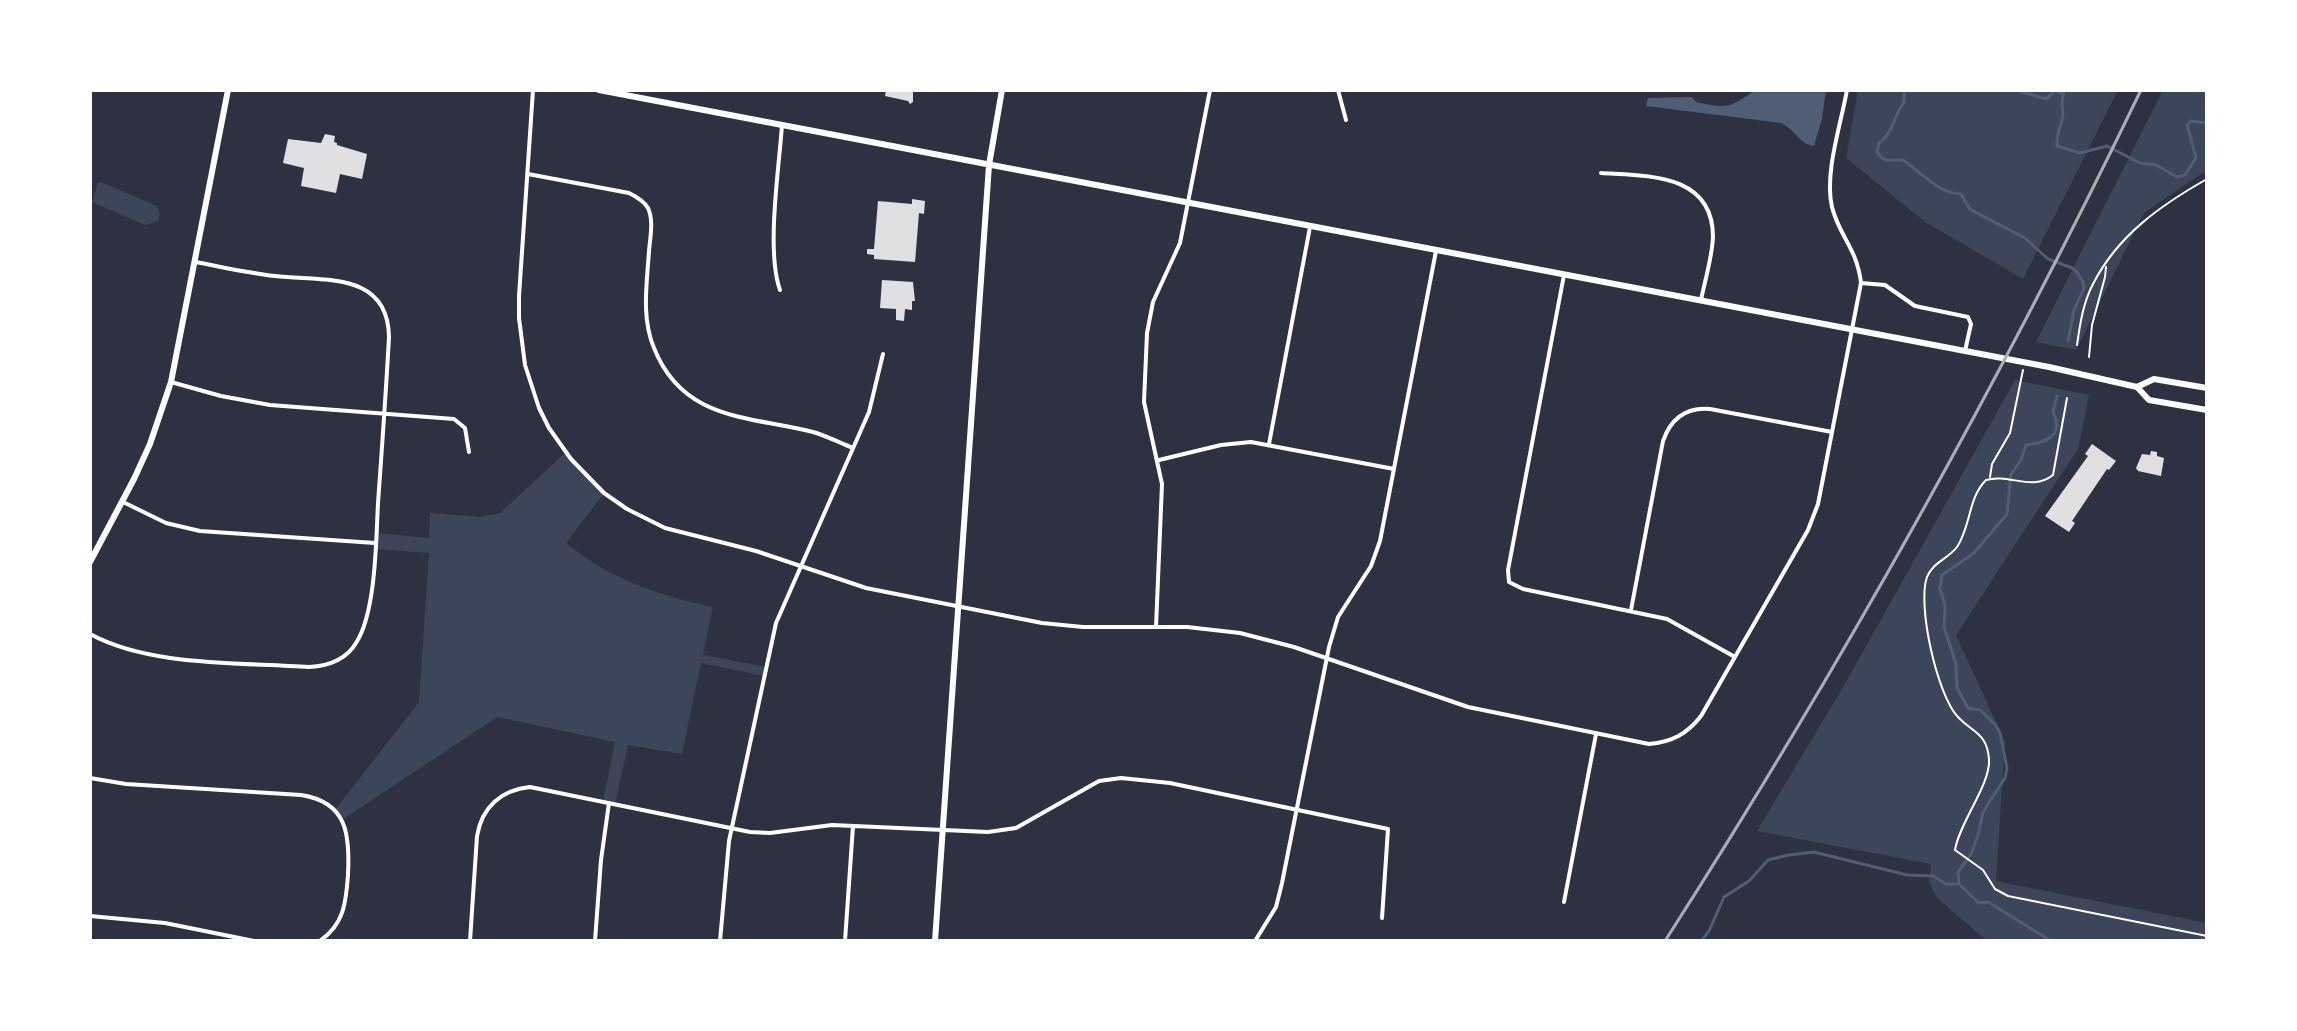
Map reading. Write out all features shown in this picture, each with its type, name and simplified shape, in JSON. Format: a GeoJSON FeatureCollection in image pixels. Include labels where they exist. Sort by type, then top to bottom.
{"type":"FeatureCollection","features":[{"type":"Feature","properties":{"kind":"main road"},"geometry":{"type":"LineString","coordinates":[[90,562],[150,444],[171,382],[228,90]]}},
{"type":"Feature","properties":{"kind":"main road"},"geometry":{"type":"LineString","coordinates":[[599,90],[2025,362],[2137,387],[2149,400],[2207,410]]}},
{"type":"Feature","properties":{"kind":"main road"},"geometry":{"type":"LineString","coordinates":[[935,941],[989,165],[1002,90]]}},
{"type":"Feature","properties":{"kind":"main road"},"geometry":{"type":"LineString","coordinates":[[2137,387],[2154,379],[2207,388]]}},
{"type":"Feature","properties":{"kind":"street"},"geometry":{"type":"LineString","coordinates":[[533,90],[519,318],[525,365],[547,422],[560,445],[586,476],[636,514],[686,536],[756,551],[866,588],[1064,626],[1213,629],[1240,633],[1327,658],[1468,707],[1639,743],[1674,739],[1694,725],[1814,518],[1861,283],[1857,260],[1838,224],[1830,199],[1831,175],[1847,90]]}},
{"type":"Feature","properties":{"kind":"street"},"geometry":{"type":"LineString","coordinates":[[1156,627],[1162,492],[1159,460],[1144,402],[1147,333],[1153,302],[1180,243],[1210,90]]}},
{"type":"Feature","properties":{"kind":"street"},"geometry":{"type":"LineString","coordinates":[[1338,90],[1346,120]]}},
{"type":"Feature","properties":{"kind":"street"},"geometry":{"type":"LineString","coordinates":[[780,290],[774,252],[782,125]]}},
{"type":"Feature","properties":{"kind":"street"},"geometry":{"type":"LineString","coordinates":[[1601,173],[1668,179],[1697,196],[1709,216],[1713,238],[1701,300]]}},
{"type":"Feature","properties":{"kind":"street"},"geometry":{"type":"LineString","coordinates":[[527,174],[629,193],[643,201],[648,208],[651,224],[646,301],[649,334],[668,374],[692,397],[721,413],[814,433],[853,448]]}},
{"type":"Feature","properties":{"kind":"street"},"geometry":{"type":"LineString","coordinates":[[1269,444],[1310,225]]}},
{"type":"Feature","properties":{"kind":"street"},"geometry":{"type":"LineString","coordinates":[[1255,941],[1276,907],[1338,617],[1371,566],[1380,541],[1436,249]]}},
{"type":"Feature","properties":{"kind":"street"},"geometry":{"type":"LineString","coordinates":[[90,634],[113,645],[150,656],[320,667],[349,653],[361,635],[367,615],[389,337],[389,326],[381,305],[358,285],[341,281],[275,276],[196,262]]}},
{"type":"Feature","properties":{"kind":"street"},"geometry":{"type":"LineString","coordinates":[[1565,273],[1508,570],[1509,582],[1523,589],[1667,619],[1735,657]]}},
{"type":"Feature","properties":{"kind":"street"},"geometry":{"type":"LineString","coordinates":[[1861,283],[1885,285],[1915,306],[1968,317],[1971,324],[1965,351]]}},
{"type":"Feature","properties":{"kind":"street"},"geometry":{"type":"LineString","coordinates":[[720,941],[725,865],[731,829],[771,642],[783,605],[874,398],[883,354]]}},
{"type":"Feature","properties":{"kind":"street"},"geometry":{"type":"LineString","coordinates":[[171,382],[246,402],[454,419],[465,428],[469,452]]}},
{"type":"Feature","properties":{"kind":"street"},"geometry":{"type":"LineString","coordinates":[[1631,610],[1663,441],[1675,419],[1700,408],[1832,432]]}},
{"type":"Feature","properties":{"kind":"street"},"geometry":{"type":"LineString","coordinates":[[1159,460],[1235,443],[1269,444],[1394,469]]}},
{"type":"Feature","properties":{"kind":"street"},"geometry":{"type":"LineString","coordinates":[[123,502],[166,523],[200,531],[375,543]]}},
{"type":"Feature","properties":{"kind":"street"},"geometry":{"type":"LineString","coordinates":[[1564,902],[1596,734]]}},
{"type":"Feature","properties":{"kind":"street"},"geometry":{"type":"LineString","coordinates":[[90,778],[117,783],[301,795],[318,800],[334,811],[346,829],[349,851],[344,910],[340,920],[320,941]]}},
{"type":"Feature","properties":{"kind":"street"},"geometry":{"type":"LineString","coordinates":[[470,941],[477,836],[481,820],[492,803],[509,791],[520,788],[541,788],[731,829],[770,833],[832,825],[988,832],[1016,828],[1099,781],[1121,778],[1170,783],[1388,829],[1382,918]]}},
{"type":"Feature","properties":{"kind":"street"},"geometry":{"type":"LineString","coordinates":[[595,941],[602,845],[609,803]]}},
{"type":"Feature","properties":{"kind":"street"},"geometry":{"type":"LineString","coordinates":[[845,941],[853,826]]}},
{"type":"Feature","properties":{"kind":"street"},"geometry":{"type":"LineString","coordinates":[[90,916],[151,921],[254,941]]}},
{"type":"Feature","properties":{"kind":"path"},"geometry":{"type":"LineString","coordinates":[[2077,345],[2083,309],[2093,284],[2124,239],[2174,198],[2207,179]]}},
{"type":"Feature","properties":{"kind":"path"},"geometry":{"type":"LineString","coordinates":[[2089,357],[2092,325],[2105,266]]}},
{"type":"Feature","properties":{"kind":"path"},"geometry":{"type":"LineString","coordinates":[[1990,478],[1992,464],[2010,433],[2025,362]]}},
{"type":"Feature","properties":{"kind":"path"},"geometry":{"type":"LineString","coordinates":[[2067,398],[2055,471],[2042,482],[1990,478],[1978,488],[1957,546],[1935,564],[1926,583],[1930,652],[1934,667],[1956,715],[1978,732],[1989,757],[1987,776],[1954,846],[1959,854],[1983,870],[1995,889],[2008,896],[2207,936]]}},
{"type":"Feature","properties":{"kind":"shaded area"},"geometry":{"type":"Polygon","coordinates":[[[1756,90],[1826,90],[1814,146],[1804,142],[1781,123],[1646,106],[1648,98],[1692,97],[1696,102],[1728,105],[1756,90]]]}},
{"type":"Feature","properties":{"kind":"shaded area"},"geometry":{"type":"Polygon","coordinates":[[[1858,90],[2118,90],[2023,279],[1925,222],[1846,158],[1858,90]]]}},
{"type":"Feature","properties":{"kind":"shaded area"},"geometry":{"type":"Polygon","coordinates":[[[2163,90],[2207,90],[2207,170],[2144,213],[2076,350],[2036,342],[2163,90]]]}},
{"type":"Feature","properties":{"kind":"shaded area"},"geometry":{"type":"Polygon","coordinates":[[[101,182],[157,206],[158,221],[145,225],[92,202],[101,182]]]}},
{"type":"Feature","properties":{"kind":"shaded area"},"geometry":{"type":"Polygon","coordinates":[[[2015,380],[2089,395],[2078,449],[1956,635],[2005,742],[1996,881],[2207,923],[2207,941],[1987,941],[1936,897],[1929,881],[1931,864],[1757,831],[1846,682],[2015,380]]]}},
{"type":"Feature","properties":{"kind":"shaded area"},"geometry":{"type":"Polygon","coordinates":[[[566,452],[604,493],[566,543],[599,566],[635,584],[713,607],[703,655],[766,667],[764,676],[701,663],[682,754],[628,745],[615,804],[603,802],[615,742],[497,717],[342,820],[334,811],[419,702],[429,553],[375,549],[376,533],[429,538],[430,513],[481,517],[500,513],[566,452]]]}},
{"type":"Feature","properties":{"kind":"building"},"geometry":{"type":"Polygon","coordinates":[[[886,90],[913,90],[913,102],[910,104],[885,96],[886,90]]]}},
{"type":"Feature","properties":{"kind":"building"},"geometry":{"type":"Polygon","coordinates":[[[325,134],[335,136],[337,145],[367,154],[362,179],[340,174],[336,193],[301,186],[304,168],[283,163],[288,139],[321,143],[325,134]]]}},
{"type":"Feature","properties":{"kind":"building"},"geometry":{"type":"Polygon","coordinates":[[[912,199],[925,201],[924,214],[919,213],[915,262],[874,259],[874,255],[867,254],[867,249],[874,249],[878,201],[912,204],[912,199]]]}},
{"type":"Feature","properties":{"kind":"building"},"geometry":{"type":"Polygon","coordinates":[[[882,280],[913,282],[915,301],[912,301],[912,310],[905,309],[904,321],[896,320],[896,309],[880,308],[882,280]]]}},
{"type":"Feature","properties":{"kind":"building"},"geometry":{"type":"Polygon","coordinates":[[[2092,444],[2116,461],[2107,469],[2072,521],[2075,523],[2069,532],[2045,516],[2088,456],[2085,454],[2092,444]]]}},
{"type":"Feature","properties":{"kind":"building"},"geometry":{"type":"Polygon","coordinates":[[[2151,451],[2164,458],[2161,476],[2136,468],[2142,454],[2150,455],[2151,451]]]}},
{"type":"Feature","properties":{"kind":"waterway"},"geometry":{"type":"LineString","coordinates":[[1904,90],[1904,102],[1887,135],[1879,143],[1877,152],[1885,160],[1903,160],[1938,186],[1961,194],[1969,208],[2025,238],[2048,259],[2077,272],[2084,288],[2074,310],[2068,341]]}},
{"type":"Feature","properties":{"kind":"waterway"},"geometry":{"type":"LineString","coordinates":[[2016,90],[2046,99],[2055,91],[2064,94],[2057,146],[2080,153],[2107,146],[2140,163],[2156,165],[2177,177],[2185,175],[2196,158],[2187,125],[2191,121],[2207,123]]}},
{"type":"Feature","properties":{"kind":"waterway"},"geometry":{"type":"LineString","coordinates":[[2051,941],[1988,902],[1979,903],[1959,884],[1958,872],[1971,854],[1983,812],[2005,778],[2007,768],[2000,733],[1995,724],[1980,710],[1968,708],[1957,688],[1956,664],[1944,627],[1945,605],[1940,588],[1942,575],[1974,553],[2007,514],[2011,474],[2021,460],[2026,445],[2046,440],[2055,432],[2057,427],[2053,412],[2057,396]]}},
{"type":"Feature","properties":{"kind":"waterway"},"geometry":{"type":"LineString","coordinates":[[1701,941],[1709,931],[1724,897],[1749,881],[1768,860],[1789,855],[1814,852],[1907,875],[1933,876],[1946,884],[1959,884]]}},
{"type":"Feature","properties":{"kind":"railway"},"geometry":{"type":"LineString","coordinates":[[1665,941],[1793,734],[1916,523],[2032,308],[2141,90]]}}]}
